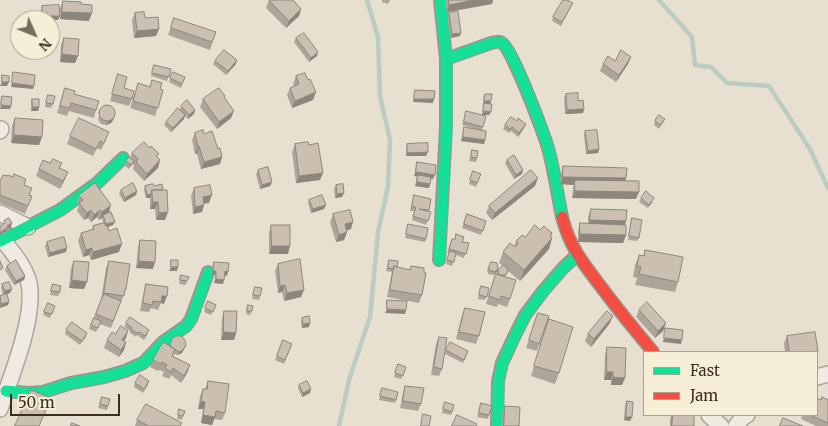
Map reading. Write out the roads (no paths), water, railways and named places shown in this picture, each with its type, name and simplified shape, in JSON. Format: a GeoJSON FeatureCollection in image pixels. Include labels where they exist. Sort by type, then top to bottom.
{"type":"FeatureCollection","features":[{"type":"Feature","properties":{"kind":"street"},"geometry":{"type":"LineString","coordinates":[[439,260],[446,127],[446,59],[440,0]]}},
{"type":"Feature","properties":{"kind":"street"},"geometry":{"type":"LineString","coordinates":[[446,59],[490,43],[502,43],[507,48],[518,69],[550,155],[566,232],[577,255],[652,351]]}},
{"type":"Feature","properties":{"kind":"street"},"geometry":{"type":"LineString","coordinates":[[0,410],[22,345],[31,292],[28,278],[22,265],[1,241],[60,210],[96,184],[123,158]]}},
{"type":"Feature","properties":{"kind":"street"},"geometry":{"type":"LineString","coordinates":[[0,213],[28,227]]}},
{"type":"Feature","properties":{"kind":"street"},"geometry":{"type":"LineString","coordinates":[[497,426],[498,381],[502,363],[514,337],[525,315],[543,291],[577,255]]}},
{"type":"Feature","properties":{"kind":"street"},"geometry":{"type":"LineString","coordinates":[[6,391],[28,394],[43,392],[71,383],[125,371],[143,363],[163,342],[186,326],[191,319],[208,272]]}},
{"type":"Feature","properties":{"kind":"street"},"geometry":{"type":"LineString","coordinates":[[710,416],[721,426]]}},
{"type":"Feature","properties":{"kind":"street"},"geometry":{"type":"LineString","coordinates":[[736,426],[745,416]]}},
{"type":"Feature","properties":{"kind":"waterway"},"geometry":{"type":"LineString","coordinates":[[339,426],[349,380],[370,317],[378,232],[388,186],[390,140],[380,96],[378,37],[367,0]]}},
{"type":"Feature","properties":{"kind":"waterway"},"geometry":{"type":"LineString","coordinates":[[659,0],[692,37],[695,65],[711,67],[727,83],[769,86],[810,149],[828,188]]}}]}
